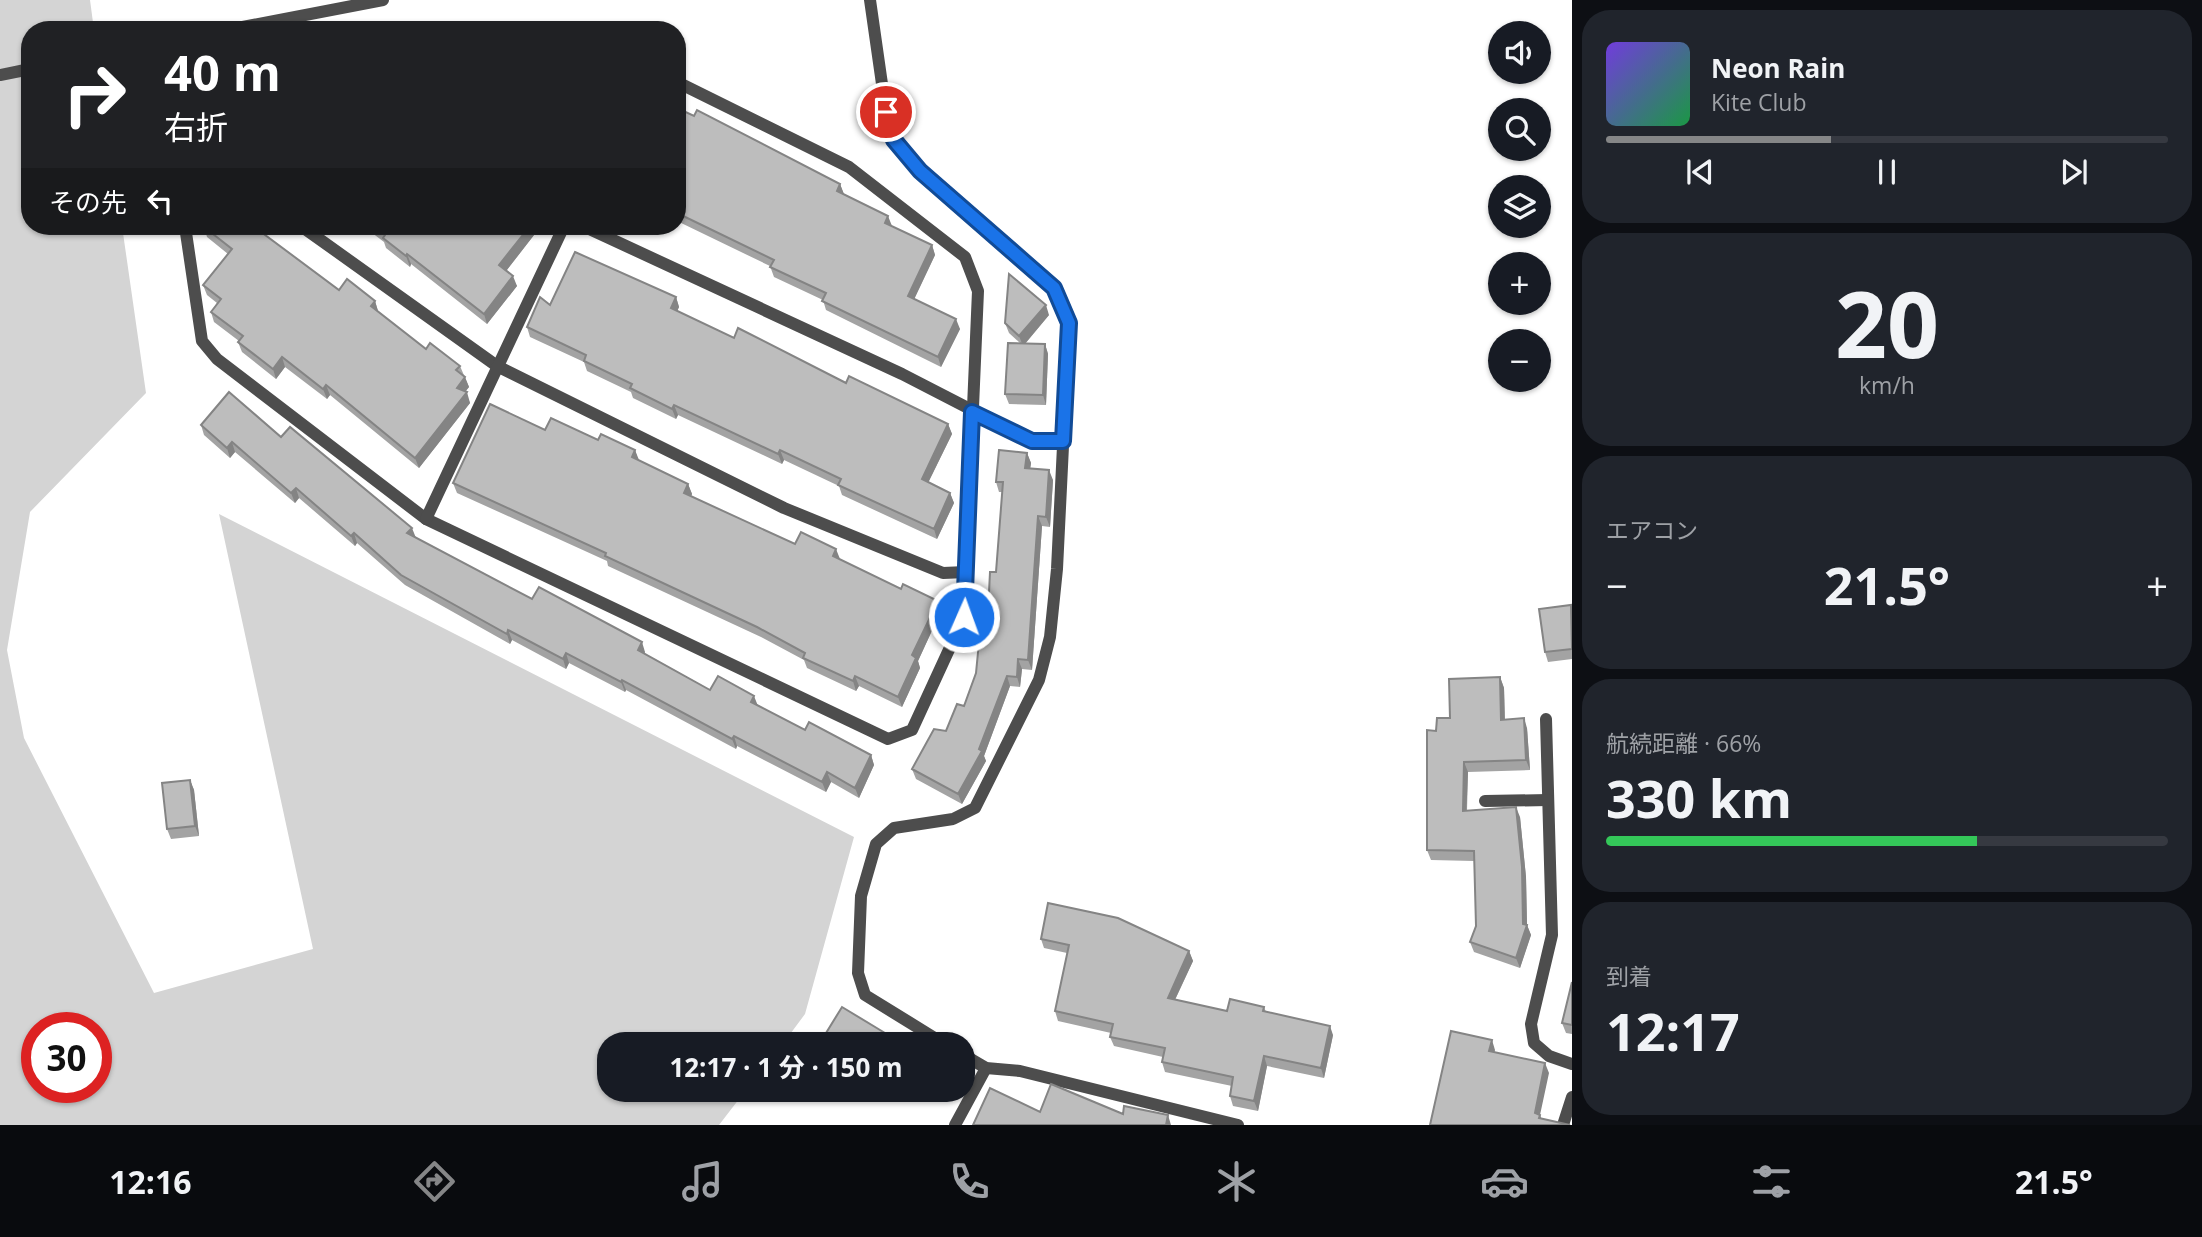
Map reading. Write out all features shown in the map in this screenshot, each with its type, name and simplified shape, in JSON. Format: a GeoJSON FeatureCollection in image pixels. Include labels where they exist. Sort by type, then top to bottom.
{"type":"FeatureCollection","features":[{"type":"Feature","properties":{"kind":"street"},"geometry":{"type":"LineString","coordinates":[[274,21],[383,0]]}},
{"type":"Feature","properties":{"kind":"street"},"geometry":{"type":"LineString","coordinates":[[870,0],[886,112],[894,140],[920,171],[1054,288],[1069,323],[1050,637],[1039,680],[975,808],[953,819],[894,828],[876,844],[862,896],[858,973],[864,995],[925,1032]]}},
{"type":"Feature","properties":{"kind":"street"},"geometry":{"type":"LineString","coordinates":[[0,75],[21,71]]}},
{"type":"Feature","properties":{"kind":"street"},"geometry":{"type":"LineString","coordinates":[[186,235],[202,341],[217,359],[426,519],[888,739],[912,730],[964,617],[978,291],[965,257],[849,167],[686,86]]}},
{"type":"Feature","properties":{"kind":"street"},"geometry":{"type":"LineString","coordinates":[[314,235],[496,366],[784,508],[943,573],[966,572]]}},
{"type":"Feature","properties":{"kind":"street"},"geometry":{"type":"LineString","coordinates":[[426,519],[560,235]]}},
{"type":"Feature","properties":{"kind":"street"},"geometry":{"type":"LineString","coordinates":[[602,235],[902,374],[1032,441],[1063,441]]}},
{"type":"Feature","properties":{"kind":"street"},"geometry":{"type":"LineString","coordinates":[[1546,719],[1552,934],[1531,1024],[1534,1043],[1549,1056],[1572,1064]]}},
{"type":"Feature","properties":{"kind":"street"},"geometry":{"type":"LineString","coordinates":[[1485,802],[1548,800]]}},
{"type":"Feature","properties":{"kind":"street"},"geometry":{"type":"LineString","coordinates":[[975,1062],[986,1068],[1020,1071],[1238,1125]]}},
{"type":"Feature","properties":{"kind":"street"},"geometry":{"type":"LineString","coordinates":[[955,1125],[986,1068]]}},
{"type":"Feature","properties":{"kind":"street"},"geometry":{"type":"LineString","coordinates":[[1563,1125],[1572,1097]]}},
{"type":"Feature","properties":{"kind":"shaded area"},"geometry":{"type":"Polygon","coordinates":[[[0,0],[90,0],[93,21],[21,21],[21,235],[123,235],[146,393],[30,512],[7,650],[24,738],[154,993],[313,949],[219,514],[854,837],[805,1014],[792,1032],[597,1032],[597,1102],[737,1102],[719,1125],[0,1125],[0,0]]]}},
{"type":"Feature","properties":{"kind":"building"},"geometry":{"type":"Polygon","coordinates":[[[697,110],[840,184],[837,191],[888,216],[885,223],[932,245],[908,296],[956,319],[938,357],[822,301],[826,293],[770,267],[774,260],[686,217],[686,112],[694,116],[697,110]]]}},
{"type":"Feature","properties":{"kind":"building"},"geometry":{"type":"Polygon","coordinates":[[[214,235],[265,235],[339,290],[347,279],[375,301],[371,306],[426,349],[430,343],[460,366],[456,370],[465,377],[457,388],[467,392],[415,458],[326,385],[323,389],[282,357],[273,369],[238,342],[243,336],[211,312],[221,299],[203,285],[232,249],[214,235]]]}},
{"type":"Feature","properties":{"kind":"building"},"geometry":{"type":"Polygon","coordinates":[[[385,235],[523,235],[499,265],[513,276],[484,314],[383,238],[385,235]]]}},
{"type":"Feature","properties":{"kind":"building"},"geometry":{"type":"Polygon","coordinates":[[[575,252],[676,297],[671,308],[734,338],[738,328],[846,383],[849,376],[948,424],[922,479],[950,493],[934,529],[838,485],[841,479],[780,450],[778,454],[674,405],[672,409],[630,388],[632,384],[584,361],[586,355],[527,327],[540,297],[550,305],[575,252]]]}},
{"type":"Feature","properties":{"kind":"building"},"geometry":{"type":"Polygon","coordinates":[[[1009,274],[1046,305],[1019,336],[1005,323],[1009,274]]]}},
{"type":"Feature","properties":{"kind":"building"},"geometry":{"type":"Polygon","coordinates":[[[1008,343],[1045,344],[1043,395],[1005,394],[1008,343]]]}},
{"type":"Feature","properties":{"kind":"building"},"geometry":{"type":"Polygon","coordinates":[[[229,392],[281,437],[290,427],[412,528],[407,533],[532,599],[539,587],[642,642],[638,650],[710,690],[718,676],[754,696],[751,702],[805,730],[809,722],[871,755],[855,788],[827,772],[822,782],[734,736],[732,739],[566,653],[563,659],[508,630],[507,634],[401,575],[354,533],[351,536],[296,488],[291,493],[232,442],[227,448],[201,425],[229,392]]]}},
{"type":"Feature","properties":{"kind":"building"},"geometry":{"type":"Polygon","coordinates":[[[490,404],[545,430],[551,418],[598,440],[601,434],[635,450],[632,457],[688,484],[684,493],[795,544],[801,532],[836,549],[833,556],[901,589],[903,584],[938,601],[912,655],[916,658],[898,697],[855,676],[853,681],[803,658],[805,653],[757,627],[605,556],[606,553],[453,483],[490,404]]]}},
{"type":"Feature","properties":{"kind":"building"},"geometry":{"type":"Polygon","coordinates":[[[999,450],[1027,453],[1025,468],[1049,470],[1046,517],[1038,516],[1028,660],[1018,659],[1017,677],[1007,676],[979,749],[982,751],[958,794],[912,769],[934,729],[946,731],[957,704],[964,706],[976,673],[980,632],[987,633],[990,572],[996,572],[1003,482],[996,482],[999,450]]]}},
{"type":"Feature","properties":{"kind":"building"},"geometry":{"type":"Polygon","coordinates":[[[1571,605],[1572,649],[1545,652],[1539,609],[1571,605]]]}},
{"type":"Feature","properties":{"kind":"building"},"geometry":{"type":"Polygon","coordinates":[[[1500,677],[1501,720],[1524,718],[1526,760],[1464,762],[1463,811],[1516,807],[1522,867],[1523,924],[1527,925],[1516,958],[1470,942],[1476,926],[1474,851],[1427,850],[1427,730],[1436,731],[1437,718],[1450,718],[1449,679],[1500,677]]]}},
{"type":"Feature","properties":{"kind":"building"},"geometry":{"type":"Polygon","coordinates":[[[190,780],[195,826],[167,829],[162,783],[190,780]]]}},
{"type":"Feature","properties":{"kind":"building"},"geometry":{"type":"Polygon","coordinates":[[[1048,903],[1118,918],[1189,951],[1168,998],[1227,1011],[1230,999],[1264,1007],[1263,1011],[1330,1026],[1321,1068],[1264,1056],[1254,1101],[1230,1096],[1233,1077],[1162,1062],[1165,1048],[1110,1037],[1113,1024],[1055,1011],[1069,945],[1041,939],[1048,903]]]}},
{"type":"Feature","properties":{"kind":"building"},"geometry":{"type":"Polygon","coordinates":[[[1572,982],[1572,1025],[1562,1023],[1572,982]]]}},
{"type":"Feature","properties":{"kind":"building"},"geometry":{"type":"Polygon","coordinates":[[[842,1007],[883,1032],[827,1032],[842,1007]]]}},
{"type":"Feature","properties":{"kind":"building"},"geometry":{"type":"Polygon","coordinates":[[[1451,1031],[1492,1040],[1489,1051],[1545,1063],[1535,1113],[1540,1115],[1539,1118],[1570,1125],[1430,1125],[1451,1031]]]}},
{"type":"Feature","properties":{"kind":"building"},"geometry":{"type":"Polygon","coordinates":[[[1051,1084],[1123,1114],[1124,1106],[1168,1115],[1166,1125],[973,1125],[990,1088],[1040,1112],[1051,1084]]]}},
{"type":"Feature","properties":{"kind":"route"},"geometry":{"type":"LineString","coordinates":[[886,112],[894,140],[920,171],[1054,288],[1069,323],[1063,441],[1032,441],[972,412],[964,617]]}}]}
